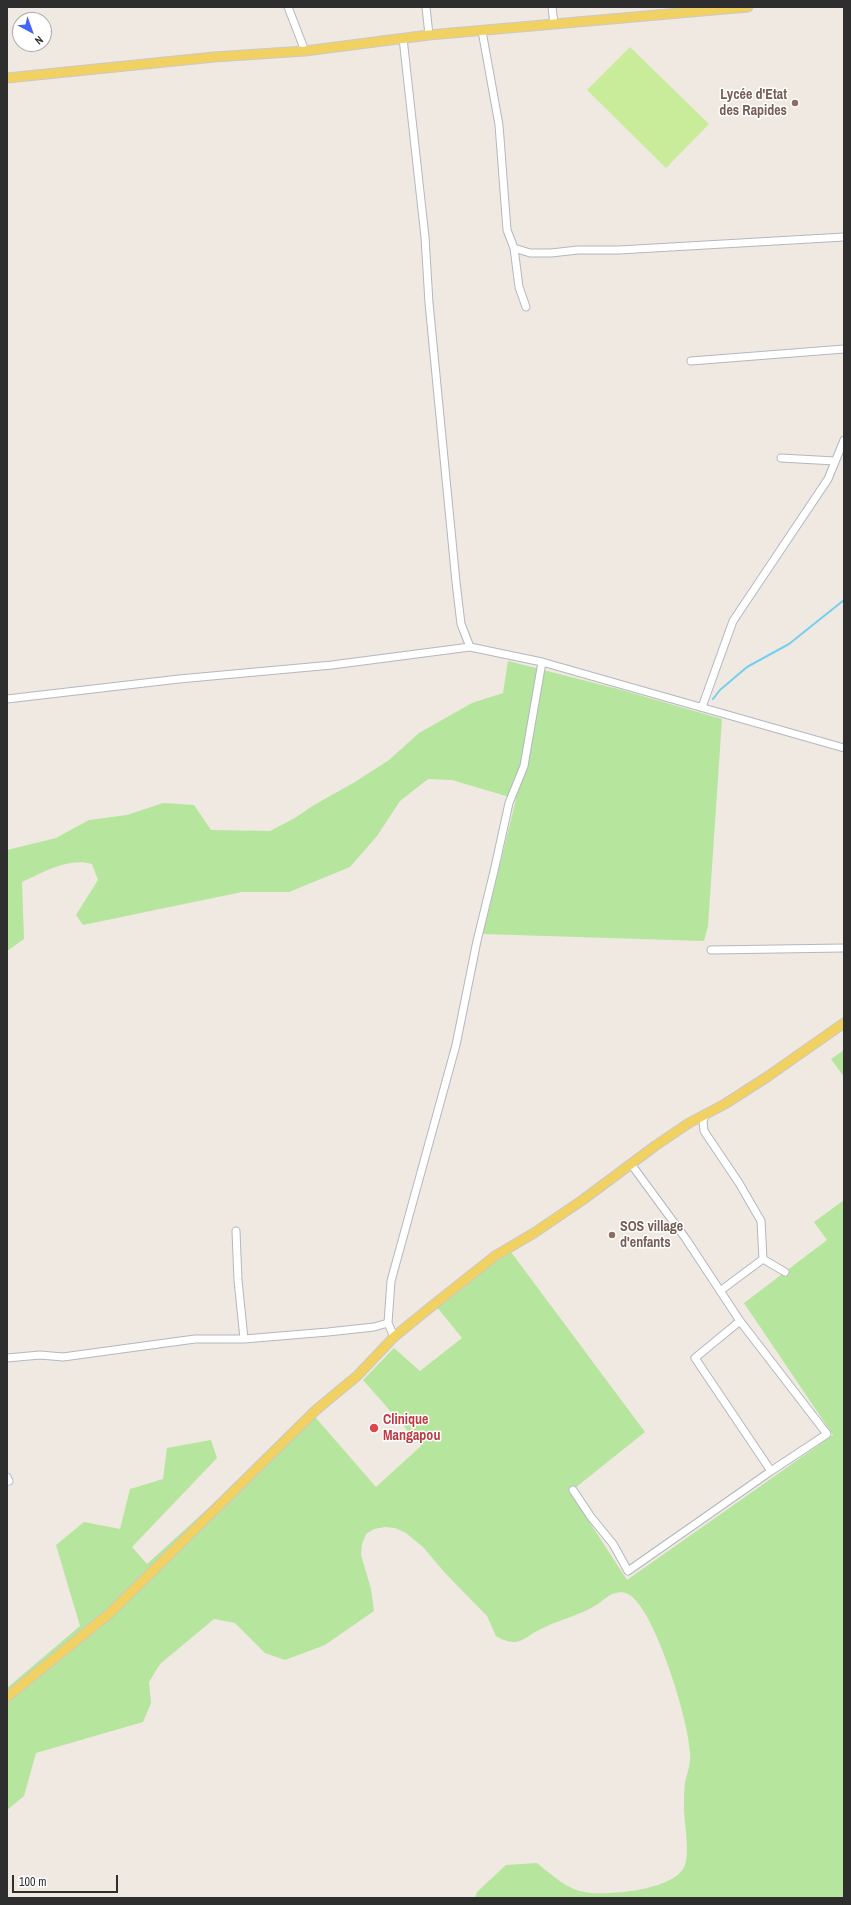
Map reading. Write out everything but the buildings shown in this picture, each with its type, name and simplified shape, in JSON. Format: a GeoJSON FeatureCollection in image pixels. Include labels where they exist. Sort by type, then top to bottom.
{"type":"FeatureCollection","features":[{"type":"Feature","properties":{"kind":"main road"},"geometry":{"type":"LineString","coordinates":[[7,78],[214,57],[305,51],[429,35],[748,7]]}},
{"type":"Feature","properties":{"kind":"main road"},"geometry":{"type":"LineString","coordinates":[[7,1697],[110,1613],[316,1410],[357,1376],[394,1337],[495,1256],[534,1233],[654,1146],[767,1077],[844,1023]]}},
{"type":"Feature","properties":{"kind":"street"},"geometry":{"type":"LineString","coordinates":[[288,7],[305,51]]}},
{"type":"Feature","properties":{"kind":"street"},"geometry":{"type":"LineString","coordinates":[[426,7],[429,35]]}},
{"type":"Feature","properties":{"kind":"street"},"geometry":{"type":"LineString","coordinates":[[552,7],[554,24]]}},
{"type":"Feature","properties":{"kind":"street"},"geometry":{"type":"LineString","coordinates":[[482,31],[499,125],[507,230],[514,248],[519,288],[526,307]]}},
{"type":"Feature","properties":{"kind":"street"},"geometry":{"type":"LineString","coordinates":[[403,38],[425,236],[429,303],[456,582],[461,624],[470,647]]}},
{"type":"Feature","properties":{"kind":"street"},"geometry":{"type":"LineString","coordinates":[[514,248],[530,253],[551,253],[578,250],[618,250],[844,237]]}},
{"type":"Feature","properties":{"kind":"street"},"geometry":{"type":"LineString","coordinates":[[691,360],[844,350]]}},
{"type":"Feature","properties":{"kind":"street"},"geometry":{"type":"LineString","coordinates":[[702,707],[733,621],[828,479],[844,440]]}},
{"type":"Feature","properties":{"kind":"street"},"geometry":{"type":"LineString","coordinates":[[781,458],[835,462]]}},
{"type":"Feature","properties":{"kind":"street"},"geometry":{"type":"LineString","coordinates":[[7,700],[179,679],[332,665],[470,647],[542,662],[844,748]]}},
{"type":"Feature","properties":{"kind":"street"},"geometry":{"type":"LineString","coordinates":[[394,1337],[388,1323],[392,1281],[456,1045],[477,941],[509,803],[524,766],[542,662]]}},
{"type":"Feature","properties":{"kind":"street"},"geometry":{"type":"LineString","coordinates":[[711,950],[844,948]]}},
{"type":"Feature","properties":{"kind":"street"},"geometry":{"type":"LineString","coordinates":[[706,1113],[703,1121],[704,1131],[739,1183],[761,1221],[763,1258]]}},
{"type":"Feature","properties":{"kind":"street"},"geometry":{"type":"LineString","coordinates":[[573,1490],[591,1517],[613,1544],[628,1571],[771,1471],[827,1434],[740,1321],[686,1239],[631,1164]]}},
{"type":"Feature","properties":{"kind":"street"},"geometry":{"type":"LineString","coordinates":[[236,1231],[238,1280],[244,1339]]}},
{"type":"Feature","properties":{"kind":"street"},"geometry":{"type":"LineString","coordinates":[[763,1258],[785,1272]]}},
{"type":"Feature","properties":{"kind":"street"},"geometry":{"type":"LineString","coordinates":[[720,1291],[763,1258]]}},
{"type":"Feature","properties":{"kind":"street"},"geometry":{"type":"LineString","coordinates":[[740,1321],[695,1358],[771,1471]]}},
{"type":"Feature","properties":{"kind":"street"},"geometry":{"type":"LineString","coordinates":[[7,1358],[40,1355],[63,1358],[195,1339],[244,1339],[374,1327],[388,1323]]}},
{"type":"Feature","properties":{"kind":"green space"},"geometry":{"type":"Polygon","coordinates":[[[630,47],[709,124],[666,168],[587,90],[630,47]]]}},
{"type":"Feature","properties":{"kind":"green space"},"geometry":{"type":"Polygon","coordinates":[[[508,661],[618,689],[722,719],[708,926],[704,941],[483,934],[516,799],[452,780],[428,779],[400,801],[377,836],[350,867],[289,892],[242,892],[83,925],[76,915],[98,880],[92,864],[83,862],[65,864],[56,867],[22,882],[24,939],[7,951],[7,850],[56,838],[89,820],[127,815],[163,803],[194,805],[211,830],[270,831],[295,818],[389,760],[419,733],[472,703],[503,693],[508,661]]]}},
{"type":"Feature","properties":{"kind":"green space"},"geometry":{"type":"Polygon","coordinates":[[[844,1050],[844,1077],[831,1059],[844,1050]]]}},
{"type":"Feature","properties":{"kind":"green space"},"geometry":{"type":"Polygon","coordinates":[[[844,1200],[844,1898],[475,1898],[477,1892],[506,1865],[537,1863],[568,1886],[576,1890],[596,1893],[624,1892],[649,1888],[675,1877],[681,1872],[685,1865],[687,1852],[684,1795],[690,1758],[684,1718],[669,1667],[659,1642],[649,1620],[638,1603],[628,1594],[619,1592],[609,1596],[598,1604],[576,1615],[545,1627],[521,1640],[510,1642],[496,1636],[487,1616],[446,1574],[423,1547],[406,1533],[395,1528],[385,1527],[374,1529],[366,1534],[362,1544],[361,1555],[371,1589],[374,1611],[325,1645],[285,1660],[265,1653],[235,1623],[214,1619],[160,1664],[149,1682],[151,1703],[143,1722],[36,1753],[24,1796],[7,1810],[7,1688],[80,1626],[56,1545],[84,1522],[120,1529],[130,1489],[163,1479],[167,1448],[211,1440],[217,1458],[132,1547],[147,1564],[214,1503],[309,1410],[376,1487],[421,1446],[363,1380],[394,1348],[420,1371],[462,1338],[432,1301],[508,1248],[645,1432],[570,1492],[627,1580],[833,1435],[744,1303],[827,1240],[814,1222],[844,1200]]]}},
{"type":"Feature","properties":{"kind":"waterway"},"geometry":{"type":"LineString","coordinates":[[713,699],[720,690],[747,667],[789,644],[844,600]]}},
{"type":"Feature","properties":{"kind":"place","name":"Lycée d'Etat des Rapides"},"geometry":{"type":"Point","coordinates":[795,103]}},
{"type":"Feature","properties":{"kind":"place","name":"SOS village d'enfants"},"geometry":{"type":"Point","coordinates":[612,1235]}},
{"type":"Feature","properties":{"kind":"place","name":"Clinique Mangapou"},"geometry":{"type":"Point","coordinates":[374,1428]}}]}
